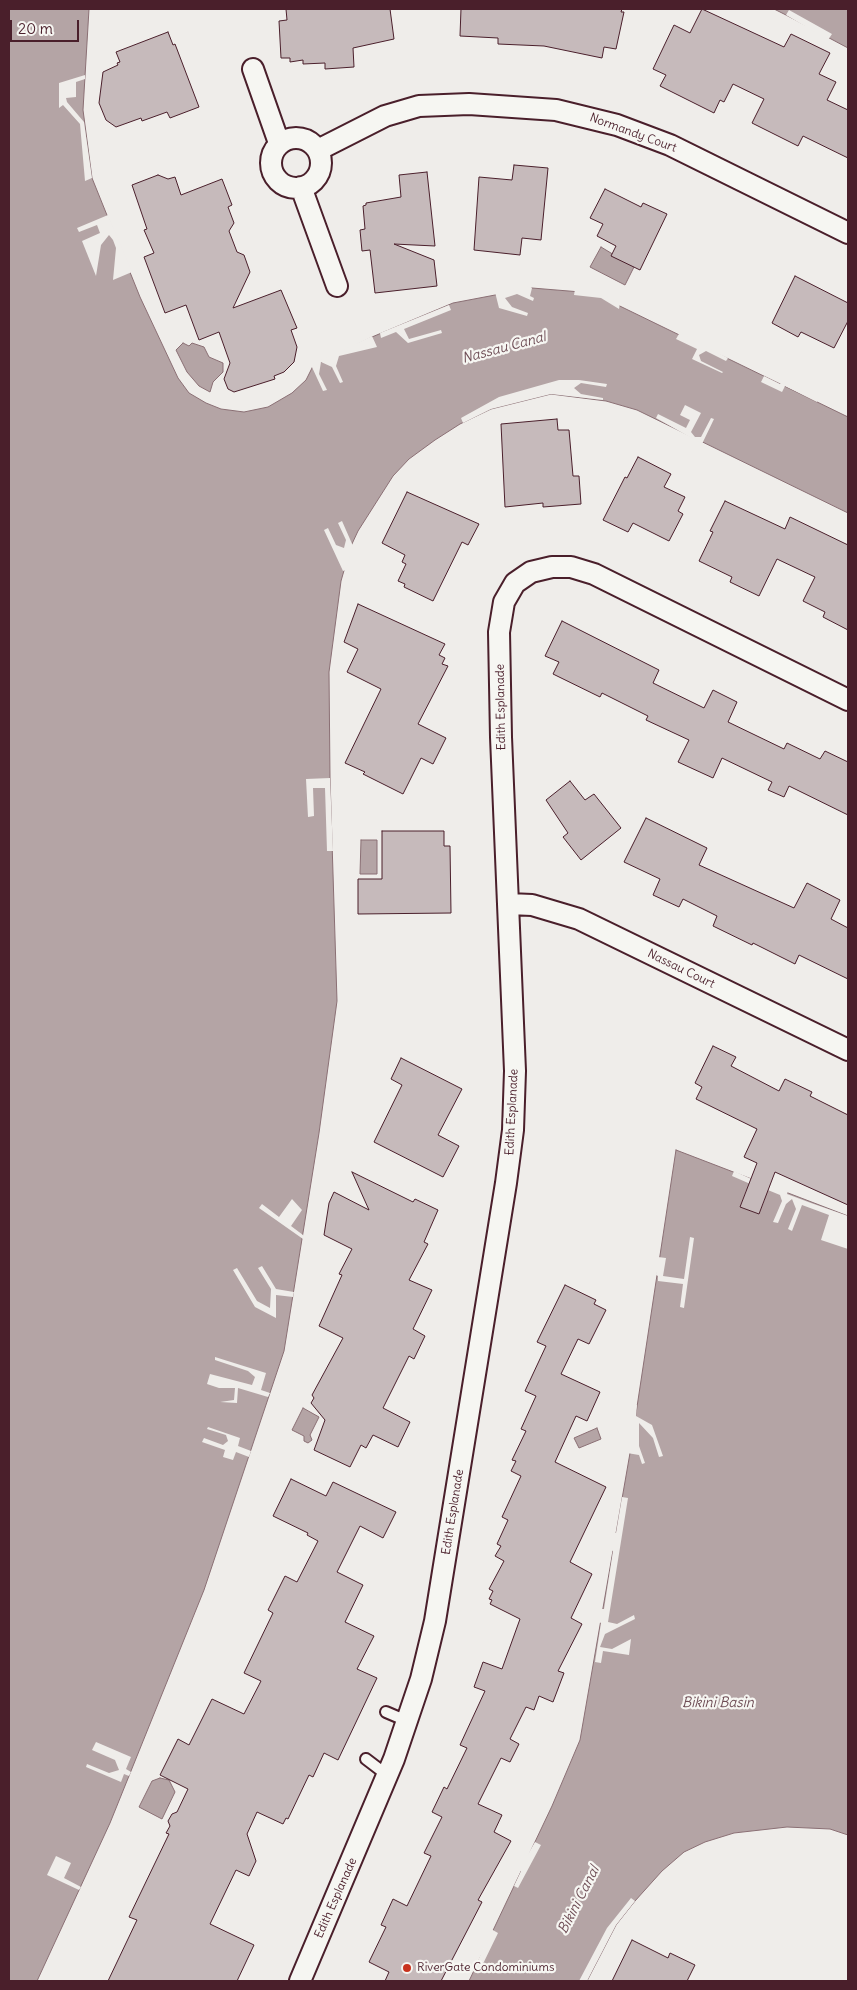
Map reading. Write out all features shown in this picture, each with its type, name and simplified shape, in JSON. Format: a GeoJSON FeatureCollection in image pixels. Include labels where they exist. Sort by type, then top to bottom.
{"type":"FeatureCollection","features":[{"type":"Feature","properties":{"kind":"street"},"geometry":{"type":"LineString","coordinates":[[253,69],[279,143]]}},
{"type":"Feature","properties":{"kind":"street","name":"Normandy Court"},"geometry":{"type":"LineString","coordinates":[[318,150],[385,116],[419,106],[469,104],[556,110],[617,125],[670,146],[848,234]]}},
{"type":"Feature","properties":{"kind":"street"},"geometry":{"type":"LineString","coordinates":[[296,137],[312,143],[318,150],[321,167],[318,175],[312,182],[301,187],[287,187],[274,175],[271,158],[279,143],[296,137]]}},
{"type":"Feature","properties":{"kind":"street"},"geometry":{"type":"LineString","coordinates":[[301,187],[337,286]]}},
{"type":"Feature","properties":{"kind":"street","name":"Edith Esplanade"},"geometry":{"type":"LineString","coordinates":[[300,1981],[387,1775],[421,1679],[434,1625],[507,1174],[513,1130],[515,1071],[505,848],[499,632],[504,602],[515,583],[523,576],[552,567],[571,567],[594,574],[848,700]]}},
{"type":"Feature","properties":{"kind":"street","name":"Nassau Court"},"geometry":{"type":"LineString","coordinates":[[509,904],[532,905],[579,919],[848,1050]]}},
{"type":"Feature","properties":{"kind":"lane"},"geometry":{"type":"LineString","coordinates":[[386,1712],[407,1721]]}},
{"type":"Feature","properties":{"kind":"lane"},"geometry":{"type":"LineString","coordinates":[[366,1759],[387,1775]]}},
{"type":"Feature","properties":{"kind":"water","name":"Nassau Canal"},"geometry":{"type":"Polygon","coordinates":[[[9,9],[89,9],[83,110],[92,178],[140,297],[178,378],[189,393],[206,403],[221,409],[244,412],[268,407],[292,393],[306,380],[313,366],[372,337],[453,303],[532,288],[593,293],[848,417],[848,513],[637,410],[606,401],[551,394],[491,409],[460,424],[435,440],[409,459],[393,476],[358,531],[351,546],[341,581],[329,672],[330,778],[337,1001],[319,1133],[284,1351],[204,1590],[110,1823],[37,1981],[9,1981],[9,9]]]}},
{"type":"Feature","properties":{"kind":"water"},"geometry":{"type":"Polygon","coordinates":[[[774,9],[848,9],[848,48],[786,15],[774,9]]]}},
{"type":"Feature","properties":{"kind":"water"},"geometry":{"type":"Polygon","coordinates":[[[601,247],[634,267],[625,285],[590,267],[601,247]]]}},
{"type":"Feature","properties":{"kind":"water"},"geometry":{"type":"Polygon","coordinates":[[[183,343],[189,346],[192,343],[204,347],[209,357],[223,363],[223,372],[213,382],[210,392],[199,386],[187,372],[176,350],[183,343]]]}},
{"type":"Feature","properties":{"kind":"water"},"geometry":{"type":"Polygon","coordinates":[[[361,840],[377,840],[377,874],[360,874],[361,840]]]}},
{"type":"Feature","properties":{"kind":"water","name":"Bikini Basin"},"geometry":{"type":"Polygon","coordinates":[[[676,1150],[848,1216],[848,1835],[830,1829],[787,1827],[734,1833],[705,1842],[684,1852],[662,1871],[635,1901],[616,1925],[587,1981],[469,1981],[552,1806],[580,1740],[630,1453],[676,1150]]]}},
{"type":"Feature","properties":{"kind":"water"},"geometry":{"type":"Polygon","coordinates":[[[303,1408],[319,1417],[310,1435],[312,1440],[308,1443],[304,1441],[304,1436],[292,1430],[303,1408]]]}},
{"type":"Feature","properties":{"kind":"water"},"geometry":{"type":"Polygon","coordinates":[[[597,1428],[601,1439],[579,1448],[574,1438],[597,1428]]]}},
{"type":"Feature","properties":{"kind":"water"},"geometry":{"type":"Polygon","coordinates":[[[160,1778],[169,1780],[175,1792],[162,1819],[139,1807],[152,1781],[160,1778]]]}},
{"type":"Feature","properties":{"kind":"pier"},"geometry":{"type":"Polygon","coordinates":[[[789,10],[832,34],[828,40],[786,15],[789,10]]]}},
{"type":"Feature","properties":{"kind":"pier"},"geometry":{"type":"Polygon","coordinates":[[[85,75],[85,79],[76,82],[76,97],[66,98],[67,102],[84,122],[92,178],[85,181],[80,124],[63,105],[59,108],[59,83],[85,75]]]}},
{"type":"Feature","properties":{"kind":"pier"},"geometry":{"type":"Polygon","coordinates":[[[108,215],[132,272],[113,280],[116,248],[113,240],[109,235],[101,245],[96,276],[82,241],[100,233],[97,225],[79,232],[77,228],[108,215]]]}},
{"type":"Feature","properties":{"kind":"pier"},"geometry":{"type":"Polygon","coordinates":[[[529,286],[532,288],[530,296],[534,298],[533,301],[517,294],[505,298],[512,307],[528,313],[527,316],[499,308],[495,292],[529,286]]]}},
{"type":"Feature","properties":{"kind":"pier"},"geometry":{"type":"Polygon","coordinates":[[[575,289],[595,291],[620,303],[619,309],[601,298],[574,295],[575,289]]]}},
{"type":"Feature","properties":{"kind":"pier"},"geometry":{"type":"Polygon","coordinates":[[[449,305],[451,310],[404,329],[409,339],[441,330],[442,333],[408,343],[396,332],[381,338],[380,333],[449,305]]]}},
{"type":"Feature","properties":{"kind":"pier"},"geometry":{"type":"Polygon","coordinates":[[[680,332],[728,358],[726,361],[706,351],[699,355],[701,361],[723,372],[692,359],[697,349],[676,339],[680,332]]]}},
{"type":"Feature","properties":{"kind":"pier"},"geometry":{"type":"Polygon","coordinates":[[[372,336],[377,347],[339,356],[336,366],[343,382],[340,383],[332,367],[321,362],[319,374],[327,390],[323,391],[311,365],[372,336]]]}},
{"type":"Feature","properties":{"kind":"pier"},"geometry":{"type":"Polygon","coordinates":[[[764,376],[780,384],[782,382],[786,383],[818,399],[817,402],[785,386],[782,392],[761,382],[764,376]]]}},
{"type":"Feature","properties":{"kind":"pier"},"geometry":{"type":"Polygon","coordinates":[[[559,380],[579,380],[607,384],[606,387],[581,383],[574,388],[581,394],[603,398],[603,400],[551,394],[491,409],[463,423],[461,418],[499,397],[559,380]]]}},
{"type":"Feature","properties":{"kind":"pier"},"geometry":{"type":"Polygon","coordinates":[[[685,405],[701,413],[691,432],[695,437],[701,437],[711,418],[714,419],[702,444],[656,418],[658,414],[686,428],[690,420],[680,415],[685,405]]]}},
{"type":"Feature","properties":{"kind":"pier"},"geometry":{"type":"Polygon","coordinates":[[[342,521],[353,546],[346,570],[343,571],[324,530],[328,528],[336,545],[344,548],[346,540],[338,523],[342,521]]]}},
{"type":"Feature","properties":{"kind":"pier"},"geometry":{"type":"Polygon","coordinates":[[[330,778],[333,851],[327,851],[325,788],[313,788],[314,816],[308,817],[306,779],[330,778]]]}},
{"type":"Feature","properties":{"kind":"pier"},"geometry":{"type":"Polygon","coordinates":[[[734,1171],[769,1187],[770,1185],[788,1191],[787,1194],[848,1216],[848,1249],[821,1240],[829,1215],[802,1205],[792,1231],[788,1229],[796,1209],[792,1199],[786,1204],[778,1223],[773,1222],[782,1201],[780,1195],[763,1188],[759,1196],[765,1199],[759,1214],[740,1207],[746,1191],[752,1193],[755,1186],[732,1176],[734,1171]]]}},
{"type":"Feature","properties":{"kind":"pier"},"geometry":{"type":"Polygon","coordinates":[[[292,1199],[302,1210],[291,1226],[303,1235],[303,1239],[259,1208],[262,1204],[279,1217],[292,1199]]]}},
{"type":"Feature","properties":{"kind":"pier"},"geometry":{"type":"Polygon","coordinates":[[[690,1237],[694,1238],[684,1308],[680,1307],[683,1284],[658,1281],[658,1276],[656,1275],[658,1257],[666,1258],[663,1276],[684,1279],[690,1237]]]}},
{"type":"Feature","properties":{"kind":"pier"},"geometry":{"type":"Polygon","coordinates":[[[262,1266],[276,1289],[294,1292],[293,1297],[276,1295],[276,1318],[255,1307],[233,1270],[237,1268],[257,1301],[270,1308],[271,1289],[258,1268],[262,1266]]]}},
{"type":"Feature","properties":{"kind":"pier"},"geometry":{"type":"Polygon","coordinates":[[[215,1357],[266,1373],[261,1390],[270,1393],[268,1397],[238,1388],[237,1403],[220,1402],[234,1400],[235,1388],[219,1388],[207,1384],[210,1374],[252,1385],[255,1377],[248,1371],[215,1360],[215,1357]]]}},
{"type":"Feature","properties":{"kind":"pier"},"geometry":{"type":"Polygon","coordinates":[[[635,1405],[637,1405],[636,1416],[652,1425],[663,1456],[659,1457],[653,1438],[639,1423],[639,1446],[645,1463],[642,1464],[639,1455],[627,1453],[635,1405]]]}},
{"type":"Feature","properties":{"kind":"pier"},"geometry":{"type":"Polygon","coordinates":[[[208,1427],[240,1438],[238,1446],[251,1451],[249,1457],[236,1452],[233,1460],[223,1457],[225,1450],[202,1442],[204,1438],[223,1445],[228,1441],[226,1435],[207,1429],[208,1427]]]}},
{"type":"Feature","properties":{"kind":"pier"},"geometry":{"type":"Polygon","coordinates":[[[622,1497],[628,1498],[608,1622],[617,1624],[634,1615],[635,1619],[605,1634],[600,1647],[612,1649],[631,1639],[629,1655],[603,1651],[601,1663],[595,1662],[601,1623],[599,1622],[601,1609],[604,1609],[613,1551],[611,1550],[622,1497]]]}},
{"type":"Feature","properties":{"kind":"pier"},"geometry":{"type":"Polygon","coordinates":[[[96,1742],[131,1757],[126,1769],[131,1772],[129,1776],[124,1774],[121,1782],[86,1767],[87,1764],[109,1773],[119,1770],[115,1760],[92,1750],[96,1742]]]}},
{"type":"Feature","properties":{"kind":"pier"},"geometry":{"type":"Polygon","coordinates":[[[535,1842],[541,1845],[518,1888],[514,1886],[521,1871],[519,1870],[535,1842]]]}},
{"type":"Feature","properties":{"kind":"pier"},"geometry":{"type":"Polygon","coordinates":[[[56,1856],[71,1863],[64,1878],[81,1887],[79,1890],[47,1875],[56,1856]]]}},
{"type":"Feature","properties":{"kind":"pier"},"geometry":{"type":"Polygon","coordinates":[[[631,1898],[635,1901],[616,1925],[587,1981],[579,1981],[607,1928],[631,1898]]]}},
{"type":"Feature","properties":{"kind":"pier"},"geometry":{"type":"Polygon","coordinates":[[[491,1929],[498,1933],[480,1970],[475,1968],[491,1929]]]}},
{"type":"Feature","properties":{"kind":"building"},"geometry":{"type":"Polygon","coordinates":[[[286,9],[390,9],[394,39],[353,48],[354,67],[325,69],[325,63],[303,64],[303,60],[290,62],[290,58],[281,58],[279,21],[287,20],[286,9]]]}},
{"type":"Feature","properties":{"kind":"building"},"geometry":{"type":"Polygon","coordinates":[[[461,9],[622,9],[621,12],[624,12],[616,49],[604,47],[602,58],[544,46],[498,44],[498,38],[460,36],[461,9]]]}},
{"type":"Feature","properties":{"kind":"building"},"geometry":{"type":"Polygon","coordinates":[[[702,9],[784,47],[791,34],[830,53],[819,74],[836,82],[827,100],[848,110],[848,158],[803,136],[798,146],[752,123],[764,99],[733,84],[724,102],[720,100],[714,113],[660,86],[666,75],[653,69],[674,25],[690,33],[702,9]]]}},
{"type":"Feature","properties":{"kind":"building"},"geometry":{"type":"Polygon","coordinates":[[[168,32],[173,45],[175,44],[199,107],[170,118],[167,112],[142,121],[141,118],[116,127],[106,120],[99,103],[103,72],[118,65],[117,63],[120,62],[116,52],[168,32]]]}},
{"type":"Feature","properties":{"kind":"building"},"geometry":{"type":"Polygon","coordinates":[[[514,165],[548,168],[541,240],[522,238],[520,255],[474,250],[479,177],[512,180],[514,165]]]}},
{"type":"Feature","properties":{"kind":"building"},"geometry":{"type":"Polygon","coordinates":[[[427,172],[435,246],[394,244],[434,260],[437,286],[375,293],[370,250],[362,251],[360,230],[365,229],[363,206],[366,203],[401,197],[399,175],[427,172]]]}},
{"type":"Feature","properties":{"kind":"building"},"geometry":{"type":"Polygon","coordinates":[[[158,175],[168,179],[175,177],[181,195],[222,179],[232,205],[228,207],[234,223],[229,231],[237,252],[244,255],[250,272],[233,308],[281,290],[297,328],[291,330],[297,347],[294,362],[284,372],[274,376],[275,379],[234,392],[228,389],[224,379],[230,363],[219,332],[199,340],[186,305],[165,313],[144,257],[154,253],[144,230],[147,229],[132,185],[158,175]]]}},
{"type":"Feature","properties":{"kind":"building"},"geometry":{"type":"Polygon","coordinates":[[[605,189],[641,207],[643,203],[667,214],[640,270],[611,256],[616,246],[597,236],[603,224],[590,218],[605,189]]]}},
{"type":"Feature","properties":{"kind":"building"},"geometry":{"type":"Polygon","coordinates":[[[795,276],[848,303],[848,321],[834,348],[801,332],[798,337],[772,323],[795,276]]]}},
{"type":"Feature","properties":{"kind":"building"},"geometry":{"type":"Polygon","coordinates":[[[557,419],[558,430],[569,430],[573,476],[579,476],[581,504],[543,507],[543,503],[505,507],[501,424],[557,419]]]}},
{"type":"Feature","properties":{"kind":"building"},"geometry":{"type":"Polygon","coordinates":[[[638,457],[671,474],[664,487],[685,497],[678,511],[683,514],[669,541],[633,523],[628,532],[603,520],[625,477],[627,478],[638,457]]]}},
{"type":"Feature","properties":{"kind":"building"},"geometry":{"type":"Polygon","coordinates":[[[407,492],[479,524],[468,545],[462,542],[433,601],[404,587],[405,584],[398,581],[406,564],[402,562],[405,555],[382,543],[407,492]]]}},
{"type":"Feature","properties":{"kind":"building"},"geometry":{"type":"Polygon","coordinates":[[[725,501],[785,529],[790,517],[848,545],[848,630],[823,617],[825,612],[803,601],[815,577],[777,559],[759,596],[730,582],[732,577],[699,561],[713,532],[710,531],[725,501]]]}},
{"type":"Feature","properties":{"kind":"building"},"geometry":{"type":"Polygon","coordinates":[[[358,604],[445,644],[439,655],[445,658],[442,664],[448,666],[418,724],[446,738],[433,764],[421,758],[403,794],[345,763],[381,689],[347,672],[358,649],[344,642],[358,604]]]}},
{"type":"Feature","properties":{"kind":"building"},"geometry":{"type":"Polygon","coordinates":[[[562,621],[659,670],[653,683],[704,708],[713,690],[737,702],[728,722],[784,749],[787,743],[820,759],[825,751],[848,762],[848,815],[789,786],[784,797],[768,790],[772,782],[722,758],[713,778],[678,762],[689,740],[646,720],[648,716],[602,693],[600,697],[553,674],[559,662],[545,656],[562,621]]]}},
{"type":"Feature","properties":{"kind":"building"},"geometry":{"type":"Polygon","coordinates":[[[570,781],[585,800],[594,794],[621,828],[581,860],[563,837],[568,833],[546,800],[570,781]]]}},
{"type":"Feature","properties":{"kind":"building"},"geometry":{"type":"Polygon","coordinates":[[[646,818],[707,848],[699,865],[794,908],[807,883],[840,900],[831,919],[848,928],[848,979],[799,955],[795,964],[753,943],[752,945],[713,926],[717,916],[683,899],[679,907],[653,895],[660,879],[624,862],[646,818]]]}},
{"type":"Feature","properties":{"kind":"building"},"geometry":{"type":"Polygon","coordinates":[[[382,831],[444,831],[444,846],[450,846],[451,913],[358,914],[358,879],[382,879],[382,831]]]}},
{"type":"Feature","properties":{"kind":"building"},"geometry":{"type":"Polygon","coordinates":[[[713,1046],[736,1057],[731,1066],[779,1091],[785,1079],[812,1092],[810,1096],[848,1115],[848,1205],[775,1172],[759,1214],[740,1207],[757,1163],[744,1157],[757,1129],[696,1099],[702,1087],[695,1083],[713,1046]]]}},
{"type":"Feature","properties":{"kind":"building"},"geometry":{"type":"Polygon","coordinates":[[[401,1058],[462,1089],[438,1135],[459,1146],[443,1177],[374,1142],[402,1085],[391,1079],[401,1058]]]}},
{"type":"Feature","properties":{"kind":"building"},"geometry":{"type":"Polygon","coordinates":[[[352,1172],[413,1202],[415,1199],[438,1210],[424,1242],[428,1244],[409,1280],[432,1290],[413,1329],[425,1336],[414,1359],[409,1356],[383,1408],[410,1422],[398,1447],[373,1435],[366,1448],[361,1445],[350,1467],[314,1450],[325,1420],[311,1403],[314,1398],[312,1395],[343,1338],[319,1326],[342,1275],[339,1274],[352,1249],[324,1235],[329,1203],[334,1192],[369,1210],[352,1172]]]}},
{"type":"Feature","properties":{"kind":"building"},"geometry":{"type":"Polygon","coordinates":[[[565,1285],[596,1300],[594,1304],[606,1310],[589,1344],[578,1339],[561,1374],[600,1392],[587,1421],[576,1416],[555,1462],[606,1487],[570,1562],[592,1574],[571,1618],[582,1624],[558,1671],[564,1673],[553,1702],[539,1696],[534,1710],[526,1707],[510,1739],[519,1744],[510,1762],[501,1758],[478,1804],[502,1815],[494,1832],[511,1841],[478,1900],[482,1902],[441,1981],[385,1981],[389,1972],[369,1962],[386,1927],[381,1925],[393,1899],[407,1906],[431,1856],[424,1853],[442,1817],[432,1812],[444,1787],[447,1789],[467,1748],[460,1745],[485,1691],[474,1687],[483,1662],[502,1669],[520,1619],[490,1604],[492,1600],[489,1599],[493,1591],[489,1589],[504,1561],[495,1556],[501,1546],[497,1544],[508,1520],[502,1517],[521,1476],[511,1471],[516,1461],[512,1460],[526,1431],[521,1429],[536,1396],[525,1391],[546,1346],[537,1342],[565,1285]]]}},
{"type":"Feature","properties":{"kind":"building"},"geometry":{"type":"Polygon","coordinates":[[[291,1479],[326,1496],[333,1482],[396,1512],[383,1538],[360,1526],[337,1572],[363,1585],[345,1622],[374,1636],[357,1669],[377,1678],[338,1760],[324,1753],[313,1777],[309,1775],[288,1819],[286,1818],[283,1824],[257,1812],[247,1834],[256,1861],[249,1876],[236,1870],[210,1924],[254,1945],[237,1981],[108,1981],[137,1920],[129,1917],[169,1834],[166,1833],[170,1826],[168,1821],[172,1814],[177,1812],[188,1789],[160,1775],[178,1739],[189,1745],[212,1699],[244,1714],[261,1681],[244,1673],[273,1613],[268,1610],[285,1576],[297,1582],[318,1541],[307,1535],[308,1533],[273,1516],[291,1479]]]}},
{"type":"Feature","properties":{"kind":"building"},"geometry":{"type":"Polygon","coordinates":[[[632,1940],[668,1958],[670,1953],[695,1965],[687,1981],[612,1981],[632,1940]]]}},
{"type":"Feature","properties":{"kind":"place","name":"RiverGate Condominiums"},"geometry":{"type":"Point","coordinates":[407,1968]}},
{"type":"Feature","properties":{"kind":"water label","name":"Bikini Canal"},"geometry":{"type":"Point","coordinates":[579,1900]}}]}
